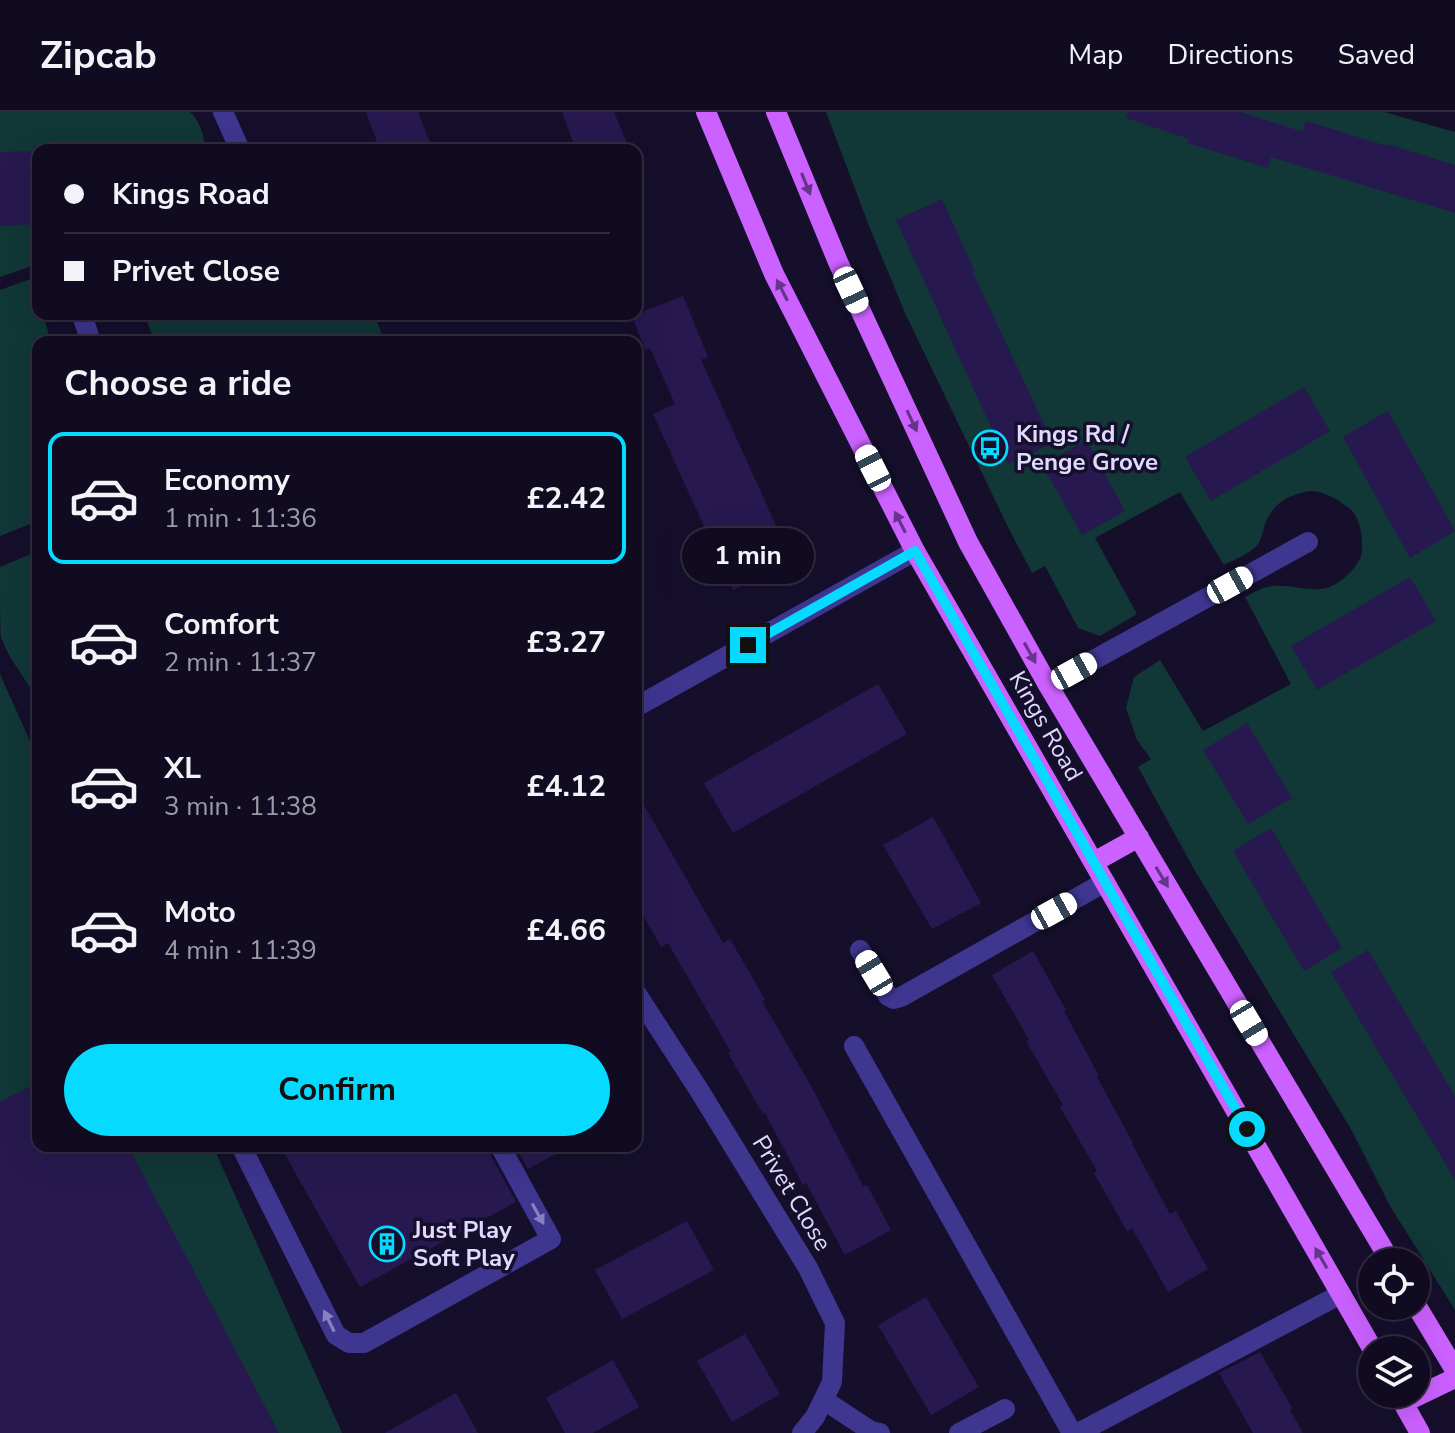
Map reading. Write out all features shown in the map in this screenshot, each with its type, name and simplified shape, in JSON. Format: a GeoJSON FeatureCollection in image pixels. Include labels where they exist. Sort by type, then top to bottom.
{"type":"FeatureCollection","features":[{"type":"Feature","properties":{"kind":"main road","name":"Kings Road"},"geometry":{"type":"LineString","coordinates":[[706,112],[774,274],[915,551],[1365,1336]]}},
{"type":"Feature","properties":{"kind":"main road","name":"Kings Road"},"geometry":{"type":"LineString","coordinates":[[776,112],[838,262],[968,542],[1048,685],[1383,1248]]}},
{"type":"Feature","properties":{"kind":"main road"},"geometry":{"type":"LineString","coordinates":[[1094,862],[1139,837]]}},
{"type":"Feature","properties":{"kind":"main road"},"geometry":{"type":"LineString","coordinates":[[1425,1320],[1455,1370]]}},
{"type":"Feature","properties":{"kind":"main road"},"geometry":{"type":"LineString","coordinates":[[1430,1387],[1455,1378]]}},
{"type":"Feature","properties":{"kind":"main road"},"geometry":{"type":"LineString","coordinates":[[1406,1408],[1420,1433]]}},
{"type":"Feature","properties":{"kind":"street"},"geometry":{"type":"LineString","coordinates":[[223,112],[237,144]]}},
{"type":"Feature","properties":{"kind":"street"},"geometry":{"type":"LineString","coordinates":[[1048,685],[1308,542]]}},
{"type":"Feature","properties":{"kind":"street"},"geometry":{"type":"LineString","coordinates":[[642,704],[915,551]]}},
{"type":"Feature","properties":{"kind":"street"},"geometry":{"type":"LineString","coordinates":[[860,950],[888,996],[894,999],[1105,882]]}},
{"type":"Feature","properties":{"kind":"street","name":"Privet Close"},"geometry":{"type":"LineString","coordinates":[[642,1002],[808,1268],[835,1323],[832,1382],[815,1417],[802,1433]]}},
{"type":"Feature","properties":{"kind":"street"},"geometry":{"type":"LineString","coordinates":[[854,1046],[1075,1433],[1341,1294]]}},
{"type":"Feature","properties":{"kind":"street"},"geometry":{"type":"LineString","coordinates":[[244,1152],[336,1335],[349,1343],[364,1343],[551,1239],[503,1152]]}},
{"type":"Feature","properties":{"kind":"street"},"geometry":{"type":"LineString","coordinates":[[824,1400],[871,1431],[880,1433]]}},
{"type":"Feature","properties":{"kind":"street"},"geometry":{"type":"LineString","coordinates":[[959,1433],[1005,1409]]}},
{"type":"Feature","properties":{"kind":"green space"},"geometry":{"type":"Polygon","coordinates":[[[0,112],[190,112],[193,115],[205,144],[32,144],[32,266],[0,277],[0,112]]]}},
{"type":"Feature","properties":{"kind":"green space"},"geometry":{"type":"Polygon","coordinates":[[[826,112],[1384,112],[1455,132],[1455,1310],[1430,1270],[1430,1248],[1416,1248],[1390,1206],[1352,1131],[1194,869],[1138,767],[1151,759],[1137,740],[1126,708],[1134,677],[1160,660],[1203,731],[1291,684],[1245,597],[1270,587],[1320,589],[1337,583],[1360,559],[1362,536],[1354,513],[1320,492],[1312,491],[1285,499],[1271,512],[1256,546],[1224,565],[1180,492],[1095,538],[1137,614],[1100,636],[1078,628],[1045,566],[1032,573],[1009,529],[905,313],[826,112]]]}},
{"type":"Feature","properties":{"kind":"green space"},"geometry":{"type":"Polygon","coordinates":[[[32,278],[32,320],[45,320],[49,336],[32,336],[32,523],[0,536],[0,290],[32,278]]]}},
{"type":"Feature","properties":{"kind":"green space"},"geometry":{"type":"Polygon","coordinates":[[[146,320],[376,320],[383,336],[153,336],[146,320]]]}},
{"type":"Feature","properties":{"kind":"green space"},"geometry":{"type":"Polygon","coordinates":[[[32,554],[32,692],[1,637],[0,567],[32,554]]]}},
{"type":"Feature","properties":{"kind":"green space"},"geometry":{"type":"Polygon","coordinates":[[[0,674],[32,746],[32,1152],[216,1152],[342,1433],[0,1433],[0,674]]]}},
{"type":"Feature","properties":{"kind":"building"},"geometry":{"type":"Polygon","coordinates":[[[366,112],[418,112],[431,144],[378,144],[366,112]]]}},
{"type":"Feature","properties":{"kind":"building"},"geometry":{"type":"Polygon","coordinates":[[[562,112],[614,112],[627,144],[574,144],[562,112]]]}},
{"type":"Feature","properties":{"kind":"building"},"geometry":{"type":"Polygon","coordinates":[[[1128,112],[1241,112],[1303,132],[1306,121],[1455,165],[1455,213],[1271,157],[1268,168],[1188,143],[1189,139],[1126,118],[1128,112]]]}},
{"type":"Feature","properties":{"kind":"building"},"geometry":{"type":"Polygon","coordinates":[[[32,151],[32,224],[0,226],[0,152],[32,151]]]}},
{"type":"Feature","properties":{"kind":"building"},"geometry":{"type":"Polygon","coordinates":[[[942,199],[973,273],[1053,443],[1008,464],[896,220],[942,199]]]}},
{"type":"Feature","properties":{"kind":"building"},"geometry":{"type":"Polygon","coordinates":[[[683,296],[708,357],[701,360],[793,563],[733,590],[653,414],[675,404],[650,348],[645,350],[634,320],[642,320],[642,312],[683,296]]]}},
{"type":"Feature","properties":{"kind":"building"},"geometry":{"type":"Polygon","coordinates":[[[1304,387],[1330,431],[1211,501],[1185,457],[1304,387]]]}},
{"type":"Feature","properties":{"kind":"building"},"geometry":{"type":"Polygon","coordinates":[[[1388,411],[1455,531],[1410,558],[1343,437],[1388,411]]]}},
{"type":"Feature","properties":{"kind":"building"},"geometry":{"type":"Polygon","coordinates":[[[1087,440],[1125,511],[1082,535],[1042,465],[1087,440]]]}},
{"type":"Feature","properties":{"kind":"building"},"geometry":{"type":"Polygon","coordinates":[[[1410,577],[1436,621],[1317,690],[1291,646],[1410,577]]]}},
{"type":"Feature","properties":{"kind":"building"},"geometry":{"type":"Polygon","coordinates":[[[878,684],[907,734],[733,833],[704,783],[878,684]]]}},
{"type":"Feature","properties":{"kind":"building"},"geometry":{"type":"Polygon","coordinates":[[[1247,723],[1292,798],[1248,824],[1203,750],[1247,723]]]}},
{"type":"Feature","properties":{"kind":"building"},"geometry":{"type":"Polygon","coordinates":[[[642,801],[723,943],[730,939],[863,1186],[867,1185],[891,1230],[845,1255],[668,943],[661,947],[642,914],[642,801]]]}},
{"type":"Feature","properties":{"kind":"building"},"geometry":{"type":"Polygon","coordinates":[[[933,817],[981,903],[932,929],[883,845],[933,817]]]}},
{"type":"Feature","properties":{"kind":"building"},"geometry":{"type":"Polygon","coordinates":[[[1271,828],[1342,948],[1304,971],[1233,851],[1271,828]]]}},
{"type":"Feature","properties":{"kind":"building"},"geometry":{"type":"Polygon","coordinates":[[[1368,950],[1455,1096],[1455,1180],[1331,972],[1368,950]]]}},
{"type":"Feature","properties":{"kind":"building"},"geometry":{"type":"Polygon","coordinates":[[[1033,951],[1170,1214],[1176,1211],[1208,1269],[1168,1292],[1132,1228],[1127,1231],[1094,1173],[1097,1171],[1060,1107],[1063,1105],[992,975],[1033,951]]]}},
{"type":"Feature","properties":{"kind":"building"},"geometry":{"type":"Polygon","coordinates":[[[32,1085],[32,1152],[131,1152],[279,1433],[0,1433],[0,1102],[32,1085]]]}},
{"type":"Feature","properties":{"kind":"building","name":"Just Play Soft Play"},"geometry":{"type":"Polygon","coordinates":[[[283,1152],[489,1152],[516,1202],[360,1287],[283,1152]]]}},
{"type":"Feature","properties":{"kind":"building"},"geometry":{"type":"Polygon","coordinates":[[[518,1152],[560,1152],[528,1169],[518,1152]]]}},
{"type":"Feature","properties":{"kind":"building"},"geometry":{"type":"Polygon","coordinates":[[[687,1221],[714,1270],[622,1319],[595,1270],[687,1221]]]}},
{"type":"Feature","properties":{"kind":"building"},"geometry":{"type":"Polygon","coordinates":[[[926,1297],[979,1387],[931,1415],[878,1325],[926,1297]]]}},
{"type":"Feature","properties":{"kind":"building"},"geometry":{"type":"Polygon","coordinates":[[[745,1334],[780,1394],[732,1422],[697,1361],[745,1334]]]}},
{"type":"Feature","properties":{"kind":"building"},"geometry":{"type":"Polygon","coordinates":[[[1260,1352],[1303,1433],[1253,1433],[1219,1373],[1260,1352]]]}},
{"type":"Feature","properties":{"kind":"building"},"geometry":{"type":"Polygon","coordinates":[[[613,1360],[639,1407],[593,1433],[565,1433],[546,1398],[613,1360]]]}},
{"type":"Feature","properties":{"kind":"building"},"geometry":{"type":"Polygon","coordinates":[[[456,1393],[478,1433],[385,1433],[456,1393]]]}},
{"type":"Feature","properties":{"kind":"place","name":"Kings Rd / Penge Grove"},"geometry":{"type":"Point","coordinates":[990,448]}},
{"type":"Feature","properties":{"kind":"place","name":"Just Play Soft Play"},"geometry":{"type":"Point","coordinates":[387,1244]}},
{"type":"Feature","properties":{"kind":"route"},"geometry":{"type":"LineString","coordinates":[[748,645],[915,551],[1247,1129]]}}]}
